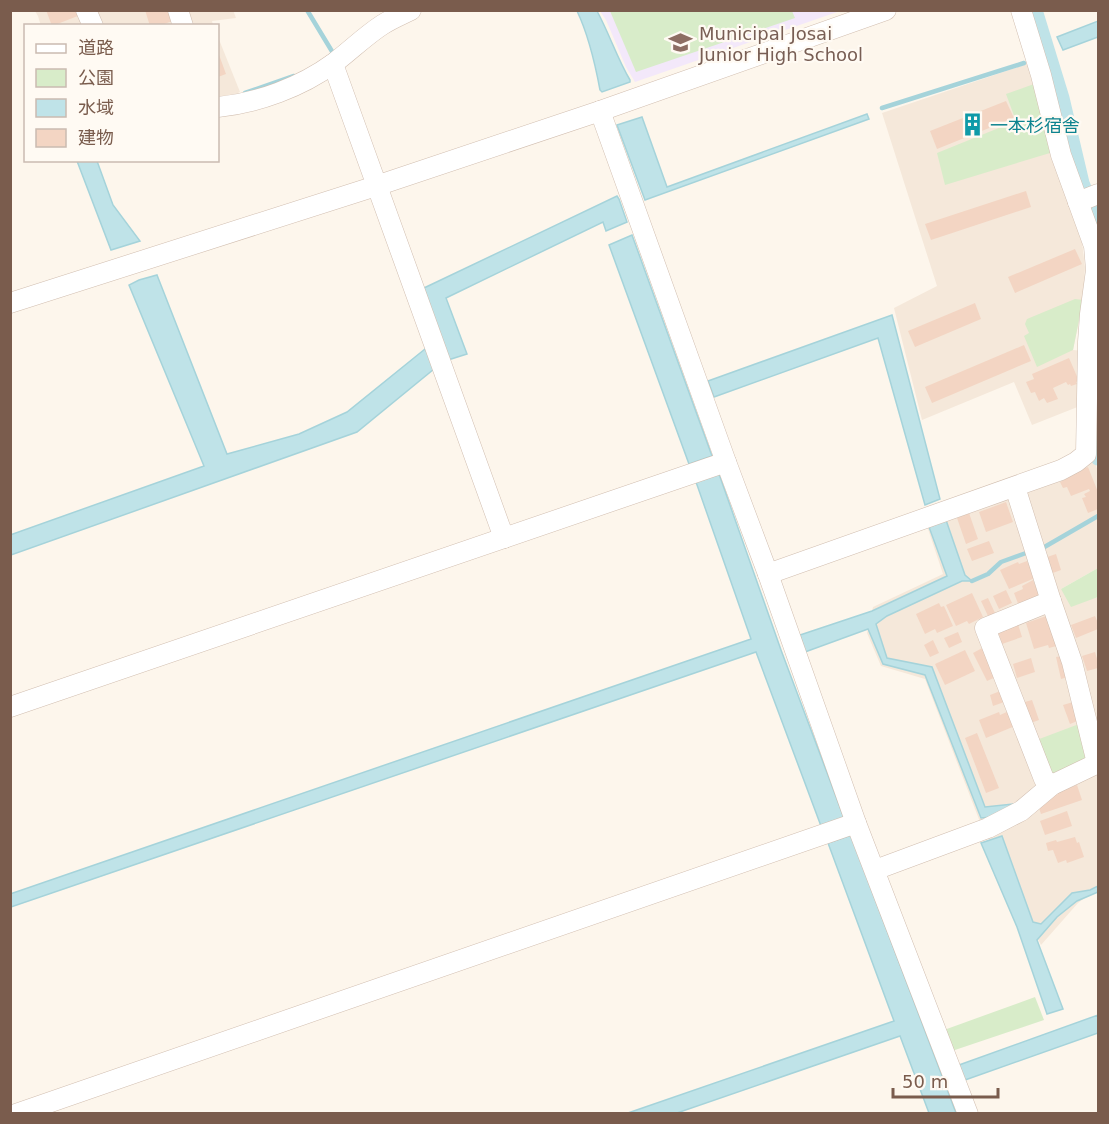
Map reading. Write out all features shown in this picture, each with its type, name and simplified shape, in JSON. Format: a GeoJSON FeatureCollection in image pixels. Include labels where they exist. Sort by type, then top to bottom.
{"type":"FeatureCollection","features":[{"type":"Feature","properties":{"kind":"street"},"geometry":{"type":"LineString","coordinates":[[86,10],[92,24]]}},
{"type":"Feature","properties":{"kind":"street"},"geometry":{"type":"LineString","coordinates":[[219,107],[237,105],[282,91],[316,75],[333,64],[378,18],[411,10]]}},
{"type":"Feature","properties":{"kind":"street"},"geometry":{"type":"LineString","coordinates":[[10,303],[376,186],[600,111],[885,10]]}},
{"type":"Feature","properties":{"kind":"street"},"geometry":{"type":"LineString","coordinates":[[768,574],[1061,470],[1086,454],[1088,342],[1096,270],[1088,198],[1061,155],[1041,75],[1021,10]]}},
{"type":"Feature","properties":{"kind":"street"},"geometry":{"type":"LineString","coordinates":[[333,64],[504,538]]}},
{"type":"Feature","properties":{"kind":"street"},"geometry":{"type":"LineString","coordinates":[[600,111],[856,823],[968,1113]]}},
{"type":"Feature","properties":{"kind":"street"},"geometry":{"type":"LineString","coordinates":[[10,707],[726,462]]}},
{"type":"Feature","properties":{"kind":"street"},"geometry":{"type":"LineString","coordinates":[[875,870],[988,828],[1021,811],[1052,784],[1098,763],[1072,662],[1015,487]]}},
{"type":"Feature","properties":{"kind":"street"},"geometry":{"type":"LineString","coordinates":[[1051,600],[985,628],[1044,779],[1052,784]]}},
{"type":"Feature","properties":{"kind":"street"},"geometry":{"type":"LineString","coordinates":[[16,1113],[856,823]]}},
{"type":"Feature","properties":{"kind":"shaded area"},"geometry":{"type":"Polygon","coordinates":[[[233,10],[236,18],[212,21],[213,24],[40,24],[35,11],[233,10]]]}},
{"type":"Feature","properties":{"kind":"shaded area","name":"Municipal Josai Junior High School"},"geometry":{"type":"Polygon","coordinates":[[[600,11],[840,11],[635,82],[600,11]]]}},
{"type":"Feature","properties":{"kind":"shaded area"},"geometry":{"type":"Polygon","coordinates":[[[219,40],[240,92],[219,102],[219,40]]]}},
{"type":"Feature","properties":{"kind":"shaded area"},"geometry":{"type":"Polygon","coordinates":[[[1027,64],[1050,153],[1082,242],[1085,267],[1083,300],[1073,350],[1083,351],[1080,406],[1032,425],[1014,382],[922,420],[894,308],[937,286],[882,113],[1027,64]]]}},
{"type":"Feature","properties":{"kind":"shaded area"},"geometry":{"type":"Polygon","coordinates":[[[1070,460],[1095,460],[1098,473],[1098,568],[1061,589],[1098,598],[1098,888],[1078,903],[1041,945],[980,822],[925,679],[881,666],[867,633],[873,607],[943,574],[927,526],[1070,460]]]}},
{"type":"Feature","properties":{"kind":"green space","name":"Municipal Josai Junior High School"},"geometry":{"type":"Polygon","coordinates":[[[610,11],[792,11],[795,18],[636,72],[610,11]]]}},
{"type":"Feature","properties":{"kind":"green space"},"geometry":{"type":"Polygon","coordinates":[[[1034,84],[1050,153],[945,185],[937,153],[1016,121],[1006,94],[1034,84]]]}},
{"type":"Feature","properties":{"kind":"green space"},"geometry":{"type":"Polygon","coordinates":[[[1075,299],[1083,300],[1073,350],[1037,367],[1024,336],[1029,333],[1025,324],[1027,319],[1075,299]]]}},
{"type":"Feature","properties":{"kind":"green space"},"geometry":{"type":"Polygon","coordinates":[[[1098,568],[1098,597],[1071,607],[1061,589],[1098,568]]]}},
{"type":"Feature","properties":{"kind":"green space"},"geometry":{"type":"Polygon","coordinates":[[[1079,724],[1088,753],[1086,761],[1054,776],[1046,772],[1034,741],[1079,724]]]}},
{"type":"Feature","properties":{"kind":"green space"},"geometry":{"type":"Polygon","coordinates":[[[1035,997],[1044,1020],[952,1051],[944,1030],[1035,997]]]}},
{"type":"Feature","properties":{"kind":"water"},"geometry":{"type":"Polygon","coordinates":[[[577,11],[597,11],[630,82],[602,92],[600,90],[591,50],[577,11]]]}},
{"type":"Feature","properties":{"kind":"water"},"geometry":{"type":"Polygon","coordinates":[[[1098,21],[1098,37],[1063,50],[1057,37],[1098,21]]]}},
{"type":"Feature","properties":{"kind":"water"},"geometry":{"type":"Polygon","coordinates":[[[867,114],[869,119],[645,200],[617,125],[642,117],[667,187],[867,114]]]}},
{"type":"Feature","properties":{"kind":"water"},"geometry":{"type":"Polygon","coordinates":[[[77,162],[97,162],[113,205],[140,241],[111,250],[77,162]]]}},
{"type":"Feature","properties":{"kind":"water"},"geometry":{"type":"Polygon","coordinates":[[[617,196],[627,222],[606,231],[603,222],[446,298],[467,354],[448,360],[424,288],[617,196]]]}},
{"type":"Feature","properties":{"kind":"water"},"geometry":{"type":"Polygon","coordinates":[[[632,235],[712,456],[689,464],[609,245],[632,235]]]}},
{"type":"Feature","properties":{"kind":"water"},"geometry":{"type":"Polygon","coordinates":[[[157,275],[227,454],[299,434],[347,412],[425,349],[434,369],[357,432],[11,555],[10,535],[204,466],[129,285],[157,275]]]}},
{"type":"Feature","properties":{"kind":"water"},"geometry":{"type":"Polygon","coordinates":[[[892,315],[940,499],[925,505],[878,338],[714,397],[708,381],[892,315]]]}},
{"type":"Feature","properties":{"kind":"water"},"geometry":{"type":"Polygon","coordinates":[[[719,474],[781,650],[844,818],[821,826],[756,652],[11,907],[10,894],[751,639],[696,482],[719,474]]]}},
{"type":"Feature","properties":{"kind":"water"},"geometry":{"type":"Polygon","coordinates":[[[946,520],[965,575],[972,581],[962,581],[887,616],[876,624],[887,658],[932,667],[985,807],[1024,803],[992,817],[981,818],[925,675],[883,664],[868,629],[805,652],[800,635],[872,611],[947,576],[929,527],[946,520]]]}},
{"type":"Feature","properties":{"kind":"water"},"geometry":{"type":"Polygon","coordinates":[[[851,835],[956,1113],[929,1113],[900,1036],[677,1113],[625,1114],[894,1021],[828,843],[851,835]]]}},
{"type":"Feature","properties":{"kind":"water"},"geometry":{"type":"Polygon","coordinates":[[[1002,836],[1033,922],[1041,924],[1072,893],[1098,886],[1098,892],[1077,901],[1057,917],[1037,940],[1063,1009],[1047,1014],[1017,927],[981,843],[1002,836]]]}},
{"type":"Feature","properties":{"kind":"water"},"geometry":{"type":"Polygon","coordinates":[[[1098,1015],[1098,1033],[965,1080],[959,1065],[1098,1015]]]}},
{"type":"Feature","properties":{"kind":"building"},"geometry":{"type":"Polygon","coordinates":[[[46,10],[82,10],[83,14],[51,24],[46,10]]]}},
{"type":"Feature","properties":{"kind":"building"},"geometry":{"type":"Polygon","coordinates":[[[145,10],[172,10],[175,20],[164,24],[149,24],[145,10]]]}},
{"type":"Feature","properties":{"kind":"building"},"geometry":{"type":"Polygon","coordinates":[[[219,55],[226,74],[219,77],[219,55]]]}},
{"type":"Feature","properties":{"kind":"building","name":"一本杉宿舎"},"geometry":{"type":"Polygon","coordinates":[[[1006,101],[1014,118],[937,149],[930,131],[1006,101]]]}},
{"type":"Feature","properties":{"kind":"building"},"geometry":{"type":"Polygon","coordinates":[[[1026,191],[1031,207],[931,240],[925,224],[1026,191]]]}},
{"type":"Feature","properties":{"kind":"building"},"geometry":{"type":"Polygon","coordinates":[[[1075,249],[1082,264],[1015,293],[1008,277],[1075,249]]]}},
{"type":"Feature","properties":{"kind":"building"},"geometry":{"type":"Polygon","coordinates":[[[975,303],[981,319],[915,347],[908,331],[975,303]]]}},
{"type":"Feature","properties":{"kind":"building"},"geometry":{"type":"Polygon","coordinates":[[[1024,345],[1031,361],[932,403],[925,387],[1024,345]]]}},
{"type":"Feature","properties":{"kind":"building"},"geometry":{"type":"Polygon","coordinates":[[[1069,358],[1079,381],[1076,382],[1077,384],[1071,386],[1066,382],[1053,388],[1058,399],[1047,403],[1044,398],[1039,401],[1035,392],[1031,393],[1026,382],[1034,379],[1032,374],[1069,358]]]}},
{"type":"Feature","properties":{"kind":"building"},"geometry":{"type":"Polygon","coordinates":[[[1088,467],[1098,492],[1098,509],[1088,513],[1082,498],[1086,497],[1084,494],[1090,491],[1089,489],[1071,496],[1067,487],[1063,488],[1060,482],[1064,480],[1063,477],[1088,467]]]}},
{"type":"Feature","properties":{"kind":"building"},"geometry":{"type":"Polygon","coordinates":[[[1006,502],[1013,522],[986,532],[979,512],[1006,502]]]}},
{"type":"Feature","properties":{"kind":"building"},"geometry":{"type":"Polygon","coordinates":[[[969,513],[978,539],[966,544],[957,518],[969,513]]]}},
{"type":"Feature","properties":{"kind":"building"},"geometry":{"type":"Polygon","coordinates":[[[989,541],[994,553],[972,561],[967,549],[989,541]]]}},
{"type":"Feature","properties":{"kind":"building"},"geometry":{"type":"Polygon","coordinates":[[[1056,554],[1061,570],[1050,574],[1044,558],[1056,554]]]}},
{"type":"Feature","properties":{"kind":"building"},"geometry":{"type":"Polygon","coordinates":[[[1027,561],[1035,578],[1009,589],[1000,570],[1018,562],[1019,564],[1027,561]]]}},
{"type":"Feature","properties":{"kind":"building"},"geometry":{"type":"Polygon","coordinates":[[[1033,580],[1040,597],[1019,606],[1014,593],[1033,580]]]}},
{"type":"Feature","properties":{"kind":"building"},"geometry":{"type":"Polygon","coordinates":[[[1006,590],[1012,603],[999,609],[993,596],[1006,590]]]}},
{"type":"Feature","properties":{"kind":"building"},"geometry":{"type":"Polygon","coordinates":[[[972,593],[983,617],[969,624],[967,621],[956,626],[946,605],[972,593]]]}},
{"type":"Feature","properties":{"kind":"building"},"geometry":{"type":"Polygon","coordinates":[[[988,598],[995,613],[988,616],[981,601],[988,598]]]}},
{"type":"Feature","properties":{"kind":"building"},"geometry":{"type":"Polygon","coordinates":[[[939,603],[941,607],[944,606],[953,626],[937,633],[935,629],[925,634],[916,614],[939,603]]]}},
{"type":"Feature","properties":{"kind":"building"},"geometry":{"type":"Polygon","coordinates":[[[1049,615],[1060,645],[1049,648],[1048,645],[1034,649],[1026,623],[1049,615]]]}},
{"type":"Feature","properties":{"kind":"building"},"geometry":{"type":"Polygon","coordinates":[[[1095,616],[1098,629],[1076,638],[1071,625],[1095,616]]]}},
{"type":"Feature","properties":{"kind":"building"},"geometry":{"type":"Polygon","coordinates":[[[1017,621],[1022,637],[1002,644],[997,628],[1017,621]]]}},
{"type":"Feature","properties":{"kind":"building"},"geometry":{"type":"Polygon","coordinates":[[[958,632],[962,642],[949,648],[944,638],[958,632]]]}},
{"type":"Feature","properties":{"kind":"building"},"geometry":{"type":"Polygon","coordinates":[[[933,640],[939,653],[930,657],[924,645],[933,640]]]}},
{"type":"Feature","properties":{"kind":"building"},"geometry":{"type":"Polygon","coordinates":[[[986,646],[1000,675],[987,681],[973,653],[986,646]]]}},
{"type":"Feature","properties":{"kind":"building"},"geometry":{"type":"Polygon","coordinates":[[[965,650],[975,671],[945,685],[935,664],[965,650]]]}},
{"type":"Feature","properties":{"kind":"building"},"geometry":{"type":"Polygon","coordinates":[[[1095,652],[1098,668],[1087,671],[1082,656],[1095,652]]]}},
{"type":"Feature","properties":{"kind":"building"},"geometry":{"type":"Polygon","coordinates":[[[1067,655],[1072,676],[1061,679],[1056,657],[1067,655]]]}},
{"type":"Feature","properties":{"kind":"building"},"geometry":{"type":"Polygon","coordinates":[[[1031,658],[1035,672],[1017,678],[1013,664],[1031,658]]]}},
{"type":"Feature","properties":{"kind":"building"},"geometry":{"type":"Polygon","coordinates":[[[1003,690],[1007,701],[993,706],[990,695],[1003,690]]]}},
{"type":"Feature","properties":{"kind":"building"},"geometry":{"type":"Polygon","coordinates":[[[1032,700],[1039,720],[1028,724],[1021,703],[1032,700]]]}},
{"type":"Feature","properties":{"kind":"building"},"geometry":{"type":"Polygon","coordinates":[[[1073,702],[1080,720],[1070,724],[1063,705],[1073,702]]]}},
{"type":"Feature","properties":{"kind":"building"},"geometry":{"type":"Polygon","coordinates":[[[1009,711],[1015,726],[986,738],[979,720],[999,712],[1000,715],[1009,711]]]}},
{"type":"Feature","properties":{"kind":"building"},"geometry":{"type":"Polygon","coordinates":[[[977,733],[999,788],[986,793],[965,738],[977,733]]]}},
{"type":"Feature","properties":{"kind":"building"},"geometry":{"type":"Polygon","coordinates":[[[1077,785],[1082,800],[1041,814],[1038,805],[1044,799],[1077,785]]]}},
{"type":"Feature","properties":{"kind":"building"},"geometry":{"type":"Polygon","coordinates":[[[1067,811],[1072,826],[1045,835],[1040,821],[1067,811]]]}},
{"type":"Feature","properties":{"kind":"building"},"geometry":{"type":"Polygon","coordinates":[[[1075,837],[1084,857],[1067,863],[1066,860],[1058,863],[1053,850],[1048,851],[1046,843],[1075,837]]]}},
{"type":"Feature","properties":{"kind":"waterway"},"geometry":{"type":"LineString","coordinates":[[307,10],[333,53],[330,56]]}},
{"type":"Feature","properties":{"kind":"waterway"},"geometry":{"type":"LineString","coordinates":[[1035,10],[1062,98],[1082,183],[1098,223]]}},
{"type":"Feature","properties":{"kind":"waterway"},"geometry":{"type":"LineString","coordinates":[[882,108],[1024,63]]}},
{"type":"Feature","properties":{"kind":"waterway"},"geometry":{"type":"LineString","coordinates":[[245,93],[294,76]]}},
{"type":"Feature","properties":{"kind":"waterway"},"geometry":{"type":"LineString","coordinates":[[1098,361],[1095,441],[1098,458]]}},
{"type":"Feature","properties":{"kind":"waterway"},"geometry":{"type":"LineString","coordinates":[[1041,549],[1098,516]]}},
{"type":"Feature","properties":{"kind":"waterway"},"geometry":{"type":"LineString","coordinates":[[972,581],[988,574],[1001,562],[1026,553]]}},
{"type":"Feature","properties":{"kind":"place","name":"Municipal Josai Junior High School"},"geometry":{"type":"Point","coordinates":[681,43]}},
{"type":"Feature","properties":{"kind":"place","name":"一本杉宿舎"},"geometry":{"type":"Point","coordinates":[972,125]}}]}
